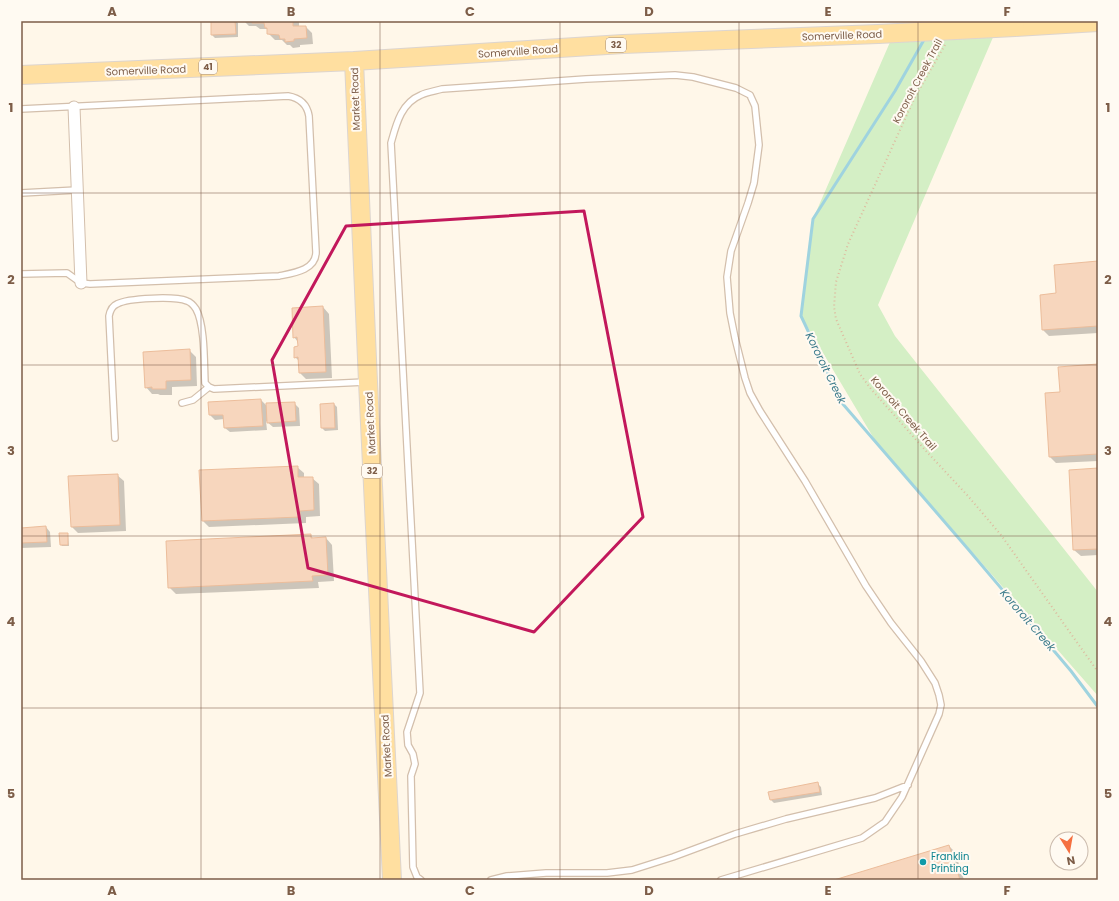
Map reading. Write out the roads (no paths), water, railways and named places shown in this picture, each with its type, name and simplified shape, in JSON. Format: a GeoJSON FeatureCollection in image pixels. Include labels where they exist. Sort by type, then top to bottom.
{"type":"FeatureCollection","features":[{"type":"Feature","properties":{"kind":"main road","name":"Somerville Road"},"geometry":{"type":"LineString","coordinates":[[1015,27],[1040,21]]}},
{"type":"Feature","properties":{"kind":"main road","name":"Somerville Road"},"geometry":{"type":"LineString","coordinates":[[21,75],[354,61],[623,44],[878,34],[1098,22]]}},
{"type":"Feature","properties":{"kind":"main road","name":"Market Road"},"geometry":{"type":"LineString","coordinates":[[354,61],[392,880]]}},
{"type":"Feature","properties":{"kind":"street"},"geometry":{"type":"LineString","coordinates":[[74,107],[81,283]]}},
{"type":"Feature","properties":{"kind":"lane"},"geometry":{"type":"LineString","coordinates":[[421,880],[417,877],[413,867],[412,776],[415,764],[413,754],[408,745],[407,732],[420,693],[391,144],[398,120],[408,103],[420,95],[442,89],[586,79],[675,75],[693,77],[736,88],[750,95],[755,106],[759,145],[754,183],[731,251],[727,277],[730,313],[736,345],[750,393],[760,411],[806,481],[866,586],[891,623],[921,661],[935,683],[941,705],[939,714],[908,785],[897,807],[885,822],[862,838],[721,880]]}},
{"type":"Feature","properties":{"kind":"lane"},"geometry":{"type":"LineString","coordinates":[[21,109],[288,96],[296,97],[306,106],[309,116],[316,256],[308,267],[297,272],[279,276],[90,284],[81,283],[67,273],[21,274]]}},
{"type":"Feature","properties":{"kind":"lane"},"geometry":{"type":"LineString","coordinates":[[21,192],[77,190]]}},
{"type":"Feature","properties":{"kind":"lane"},"geometry":{"type":"LineString","coordinates":[[115,438],[109,316],[110,310],[116,304],[130,300],[172,298],[188,301],[196,308],[200,321],[205,383],[214,389],[368,382]]}},
{"type":"Feature","properties":{"kind":"lane"},"geometry":{"type":"LineString","coordinates":[[182,403],[193,400],[209,387]]}},
{"type":"Feature","properties":{"kind":"lane"},"geometry":{"type":"LineString","coordinates":[[490,880],[507,876],[546,872],[607,873],[632,870],[673,857],[735,834],[786,819],[875,798],[908,785]]}},
{"type":"Feature","properties":{"kind":"waterway","name":"Kororoit Creek"},"geometry":{"type":"LineString","coordinates":[[925,38],[895,91],[813,219],[801,316],[842,403],[1071,671],[1098,707]]}},
{"type":"Feature","properties":{"kind":"place","name":"Franklin Printing"},"geometry":{"type":"Point","coordinates":[923,862]}}]}
